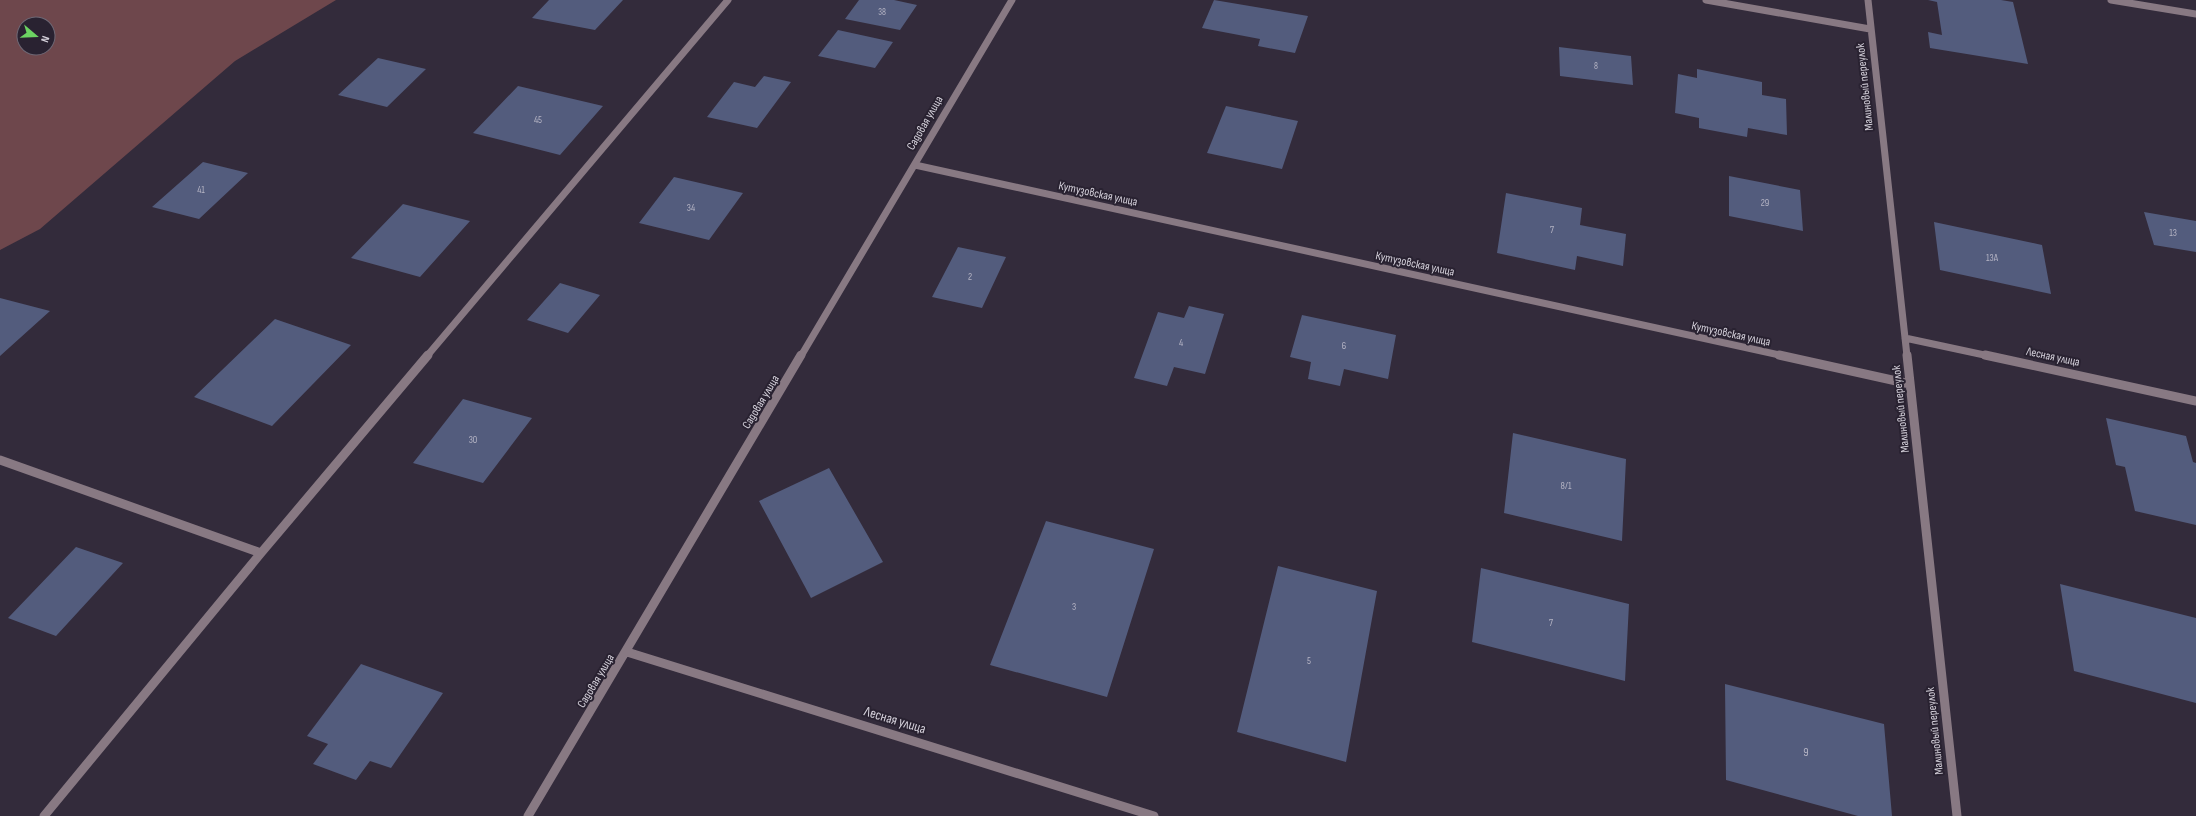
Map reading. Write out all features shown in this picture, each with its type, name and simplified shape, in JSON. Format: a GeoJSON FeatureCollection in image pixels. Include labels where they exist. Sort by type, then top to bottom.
{"type":"FeatureCollection","features":[{"type":"Feature","properties":{"kind":"street"},"geometry":{"type":"LineString","coordinates":[[44,816],[261,553],[728,0]]}},
{"type":"Feature","properties":{"kind":"street","name":"Садовая улица"},"geometry":{"type":"LineString","coordinates":[[528,816],[627,652],[1012,0]]}},
{"type":"Feature","properties":{"kind":"street"},"geometry":{"type":"LineString","coordinates":[[1706,0],[1870,29]]}},
{"type":"Feature","properties":{"kind":"street","name":"Малиновый переулок"},"geometry":{"type":"LineString","coordinates":[[1868,0],[1956,816]]}},
{"type":"Feature","properties":{"kind":"street"},"geometry":{"type":"LineString","coordinates":[[2111,0],[2196,14]]}},
{"type":"Feature","properties":{"kind":"street","name":"Кутузовская улица"},"geometry":{"type":"LineString","coordinates":[[914,165],[1910,384]]}},
{"type":"Feature","properties":{"kind":"street","name":"Лесная улица"},"geometry":{"type":"LineString","coordinates":[[1905,338],[2196,401]]}},
{"type":"Feature","properties":{"kind":"street"},"geometry":{"type":"LineString","coordinates":[[0,460],[261,553]]}},
{"type":"Feature","properties":{"kind":"street","name":"Лесная улица"},"geometry":{"type":"LineString","coordinates":[[627,652],[1154,816]]}},
{"type":"Feature","properties":{"kind":"shaded area"},"geometry":{"type":"Polygon","coordinates":[[[0,0],[336,0],[235,61],[40,229],[0,250],[0,0]]]}},
{"type":"Feature","properties":{"kind":"building"},"geometry":{"type":"Polygon","coordinates":[[[549,0],[623,0],[595,30],[532,18],[549,0]]]}},
{"type":"Feature","properties":{"kind":"building"},"geometry":{"type":"Polygon","coordinates":[[[859,0],[894,0],[917,5],[900,30],[845,19],[859,0]]]}},
{"type":"Feature","properties":{"kind":"building"},"geometry":{"type":"Polygon","coordinates":[[[1214,0],[1308,16],[1295,53],[1258,46],[1260,39],[1202,28],[1214,0]]]}},
{"type":"Feature","properties":{"kind":"building"},"geometry":{"type":"Polygon","coordinates":[[[1928,0],[2001,0],[2013,2],[2028,64],[1930,48],[1928,32],[1942,35],[1937,2],[1928,0]]]}},
{"type":"Feature","properties":{"kind":"building"},"geometry":{"type":"Polygon","coordinates":[[[838,30],[893,42],[875,68],[818,56],[838,30]]]}},
{"type":"Feature","properties":{"kind":"building"},"geometry":{"type":"Polygon","coordinates":[[[1559,47],[1631,56],[1633,85],[1560,76],[1559,47]]]}},
{"type":"Feature","properties":{"kind":"building"},"geometry":{"type":"Polygon","coordinates":[[[378,58],[426,69],[387,107],[338,95],[378,58]]]}},
{"type":"Feature","properties":{"kind":"building"},"geometry":{"type":"Polygon","coordinates":[[[1697,69],[1762,82],[1762,95],[1786,99],[1787,135],[1748,128],[1747,137],[1699,128],[1699,118],[1675,113],[1678,74],[1697,78],[1697,69]]]}},
{"type":"Feature","properties":{"kind":"building"},"geometry":{"type":"Polygon","coordinates":[[[764,76],[791,82],[757,128],[707,117],[734,82],[755,87],[764,76]]]}},
{"type":"Feature","properties":{"kind":"building"},"geometry":{"type":"Polygon","coordinates":[[[518,86],[603,106],[560,155],[473,133],[518,86]]]}},
{"type":"Feature","properties":{"kind":"building"},"geometry":{"type":"Polygon","coordinates":[[[1226,106],[1298,121],[1282,169],[1207,153],[1226,106]]]}},
{"type":"Feature","properties":{"kind":"building"},"geometry":{"type":"Polygon","coordinates":[[[203,162],[248,173],[199,219],[152,207],[203,162]]]}},
{"type":"Feature","properties":{"kind":"building"},"geometry":{"type":"Polygon","coordinates":[[[1729,176],[1800,190],[1803,231],[1729,216],[1729,176]]]}},
{"type":"Feature","properties":{"kind":"building"},"geometry":{"type":"Polygon","coordinates":[[[674,177],[743,193],[709,240],[639,223],[674,177]]]}},
{"type":"Feature","properties":{"kind":"building"},"geometry":{"type":"Polygon","coordinates":[[[1506,193],[1582,208],[1580,225],[1626,234],[1623,266],[1577,256],[1575,270],[1497,253],[1506,193]]]}},
{"type":"Feature","properties":{"kind":"building"},"geometry":{"type":"Polygon","coordinates":[[[403,204],[470,221],[420,277],[351,258],[403,204]]]}},
{"type":"Feature","properties":{"kind":"building"},"geometry":{"type":"Polygon","coordinates":[[[2144,212],[2196,221],[2196,252],[2154,245],[2144,212]]]}},
{"type":"Feature","properties":{"kind":"building"},"geometry":{"type":"Polygon","coordinates":[[[1934,222],[2042,245],[2051,294],[1940,270],[1934,222]]]}},
{"type":"Feature","properties":{"kind":"building"},"geometry":{"type":"Polygon","coordinates":[[[958,247],[1006,257],[982,308],[932,297],[958,247]]]}},
{"type":"Feature","properties":{"kind":"building"},"geometry":{"type":"Polygon","coordinates":[[[560,283],[600,295],[568,333],[527,320],[560,283]]]}},
{"type":"Feature","properties":{"kind":"building"},"geometry":{"type":"Polygon","coordinates":[[[0,298],[50,311],[0,356],[0,298]]]}},
{"type":"Feature","properties":{"kind":"building"},"geometry":{"type":"Polygon","coordinates":[[[1189,306],[1224,314],[1205,374],[1174,367],[1167,386],[1134,378],[1158,312],[1184,318],[1189,306]]]}},
{"type":"Feature","properties":{"kind":"building"},"geometry":{"type":"Polygon","coordinates":[[[1302,315],[1396,335],[1388,379],[1344,369],[1340,386],[1308,379],[1311,362],[1290,357],[1302,315]]]}},
{"type":"Feature","properties":{"kind":"building"},"geometry":{"type":"Polygon","coordinates":[[[275,319],[351,345],[272,426],[194,397],[275,319]]]}},
{"type":"Feature","properties":{"kind":"building"},"geometry":{"type":"Polygon","coordinates":[[[463,399],[532,418],[483,483],[413,463],[463,399]]]}},
{"type":"Feature","properties":{"kind":"building"},"geometry":{"type":"Polygon","coordinates":[[[2106,418],[2186,436],[2193,462],[2196,463],[2196,525],[2135,511],[2125,467],[2116,465],[2106,418]]]}},
{"type":"Feature","properties":{"kind":"building"},"geometry":{"type":"Polygon","coordinates":[[[1513,433],[1626,459],[1622,541],[1504,513],[1513,433]]]}},
{"type":"Feature","properties":{"kind":"building"},"geometry":{"type":"Polygon","coordinates":[[[829,468],[883,562],[811,598],[759,501],[829,468]]]}},
{"type":"Feature","properties":{"kind":"building"},"geometry":{"type":"Polygon","coordinates":[[[1046,521],[1154,549],[1107,697],[990,665],[1046,521]]]}},
{"type":"Feature","properties":{"kind":"building"},"geometry":{"type":"Polygon","coordinates":[[[76,547],[123,563],[56,636],[8,618],[76,547]]]}},
{"type":"Feature","properties":{"kind":"building"},"geometry":{"type":"Polygon","coordinates":[[[1278,566],[1377,591],[1346,762],[1237,732],[1278,566]]]}},
{"type":"Feature","properties":{"kind":"building"},"geometry":{"type":"Polygon","coordinates":[[[1481,568],[1629,604],[1625,681],[1472,642],[1481,568]]]}},
{"type":"Feature","properties":{"kind":"building"},"geometry":{"type":"Polygon","coordinates":[[[2060,584],[2196,618],[2196,703],[2074,671],[2060,584]]]}},
{"type":"Feature","properties":{"kind":"building"},"geometry":{"type":"Polygon","coordinates":[[[361,664],[443,693],[391,768],[370,761],[356,780],[313,764],[328,744],[307,736],[361,664]]]}},
{"type":"Feature","properties":{"kind":"building"},"geometry":{"type":"Polygon","coordinates":[[[1725,684],[1884,724],[1892,816],[1858,816],[1726,780],[1725,684]]]}}]}
